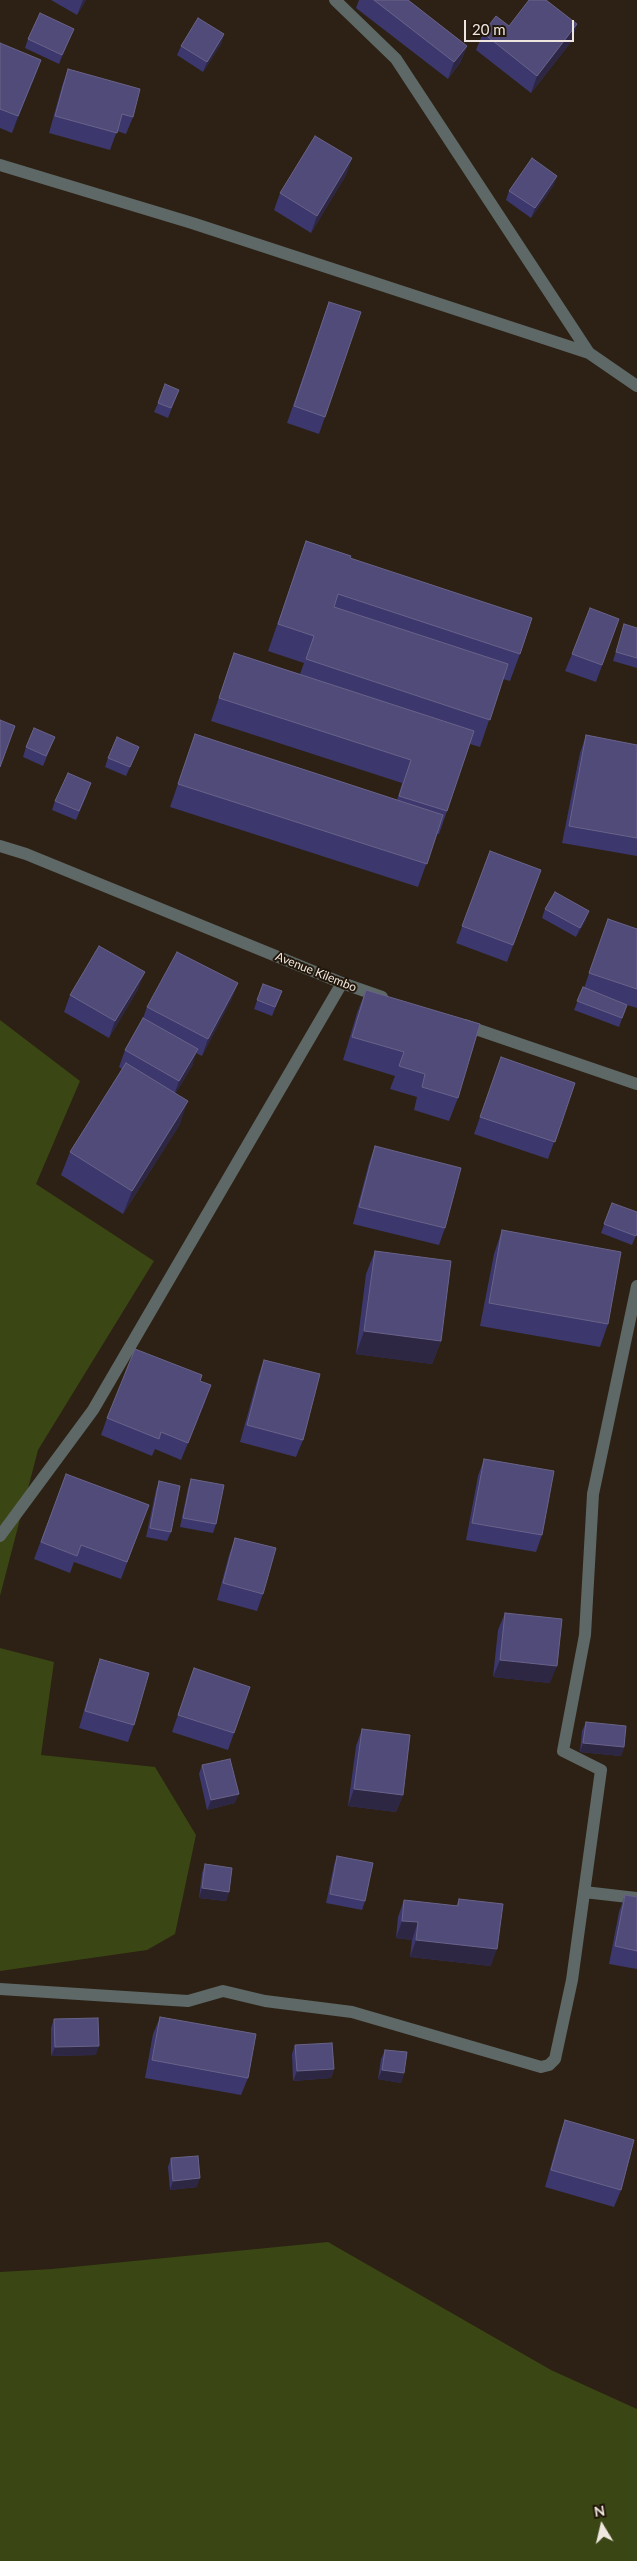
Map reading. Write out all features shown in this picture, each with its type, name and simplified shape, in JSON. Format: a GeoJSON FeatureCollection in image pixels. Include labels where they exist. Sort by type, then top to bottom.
{"type":"FeatureCollection","features":[{"type":"Feature","properties":{"kind":"street"},"geometry":{"type":"LineString","coordinates":[[335,0],[396,60],[589,353]]}},
{"type":"Feature","properties":{"kind":"street"},"geometry":{"type":"LineString","coordinates":[[0,165],[192,223],[589,353],[637,386]]}},
{"type":"Feature","properties":{"kind":"street","name":"Avenue Kilembo"},"geometry":{"type":"LineString","coordinates":[[0,846],[26,854],[342,983],[398,1002]]}},
{"type":"Feature","properties":{"kind":"street"},"geometry":{"type":"LineString","coordinates":[[0,1536],[94,1410],[342,983]]}},
{"type":"Feature","properties":{"kind":"street"},"geometry":{"type":"LineString","coordinates":[[453,1021],[637,1084]]}},
{"type":"Feature","properties":{"kind":"street"},"geometry":{"type":"LineString","coordinates":[[0,1989],[188,2001],[223,1991],[265,2002],[352,2012],[541,2066],[549,2065],[555,2060],[572,1980],[601,1770],[563,1751],[585,1635],[593,1494],[637,1286]]}},
{"type":"Feature","properties":{"kind":"street"},"geometry":{"type":"LineString","coordinates":[[584,1892],[637,1898]]}},
{"type":"Feature","properties":{"kind":"green space"},"geometry":{"type":"Polygon","coordinates":[[[0,1020],[80,1081],[36,1184],[154,1261],[38,1450],[0,1596],[0,1020]]]}},
{"type":"Feature","properties":{"kind":"green space"},"geometry":{"type":"Polygon","coordinates":[[[0,1648],[54,1662],[41,1755],[155,1767],[196,1835],[175,1934],[147,1950],[0,1971],[0,1648]]]}},
{"type":"Feature","properties":{"kind":"green space"},"geometry":{"type":"Polygon","coordinates":[[[328,2242],[551,2370],[637,2409],[637,2561],[0,2561],[0,2272],[52,2269],[328,2242]]]}},
{"type":"Feature","properties":{"kind":"building"},"geometry":{"type":"Polygon","coordinates":[[[374,0],[408,0],[467,46],[454,62],[374,0]]]}},
{"type":"Feature","properties":{"kind":"building"},"geometry":{"type":"Polygon","coordinates":[[[529,0],[546,0],[577,24],[537,76],[483,33],[496,16],[509,26],[529,0]]]}},
{"type":"Feature","properties":{"kind":"building"},"geometry":{"type":"Polygon","coordinates":[[[40,13],[74,29],[62,55],[28,39],[40,13]]]}},
{"type":"Feature","properties":{"kind":"building"},"geometry":{"type":"Polygon","coordinates":[[[198,18],[224,34],[207,62],[181,46],[198,18]]]}},
{"type":"Feature","properties":{"kind":"building"},"geometry":{"type":"Polygon","coordinates":[[[0,43],[41,60],[18,116],[0,109],[0,43]]]}},
{"type":"Feature","properties":{"kind":"building"},"geometry":{"type":"Polygon","coordinates":[[[68,69],[140,89],[133,117],[122,114],[117,133],[55,116],[68,69]]]}},
{"type":"Feature","properties":{"kind":"building"},"geometry":{"type":"Polygon","coordinates":[[[315,136],[352,158],[317,216],[280,193],[315,136]]]}},
{"type":"Feature","properties":{"kind":"building"},"geometry":{"type":"Polygon","coordinates":[[[532,158],[557,176],[535,208],[509,191],[532,158]]]}},
{"type":"Feature","properties":{"kind":"building"},"geometry":{"type":"Polygon","coordinates":[[[329,302],[361,312],[325,417],[294,406],[329,302]]]}},
{"type":"Feature","properties":{"kind":"building"},"geometry":{"type":"Polygon","coordinates":[[[165,384],[179,390],[171,408],[158,403],[165,384]]]}},
{"type":"Feature","properties":{"kind":"building"},"geometry":{"type":"Polygon","coordinates":[[[306,541],[351,556],[350,558],[532,618],[520,654],[338,594],[334,607],[508,664],[490,720],[306,659],[314,636],[278,624],[306,541]]]}},
{"type":"Feature","properties":{"kind":"building"},"geometry":{"type":"Polygon","coordinates":[[[590,608],[619,619],[602,665],[572,654],[590,608]]]}},
{"type":"Feature","properties":{"kind":"building"},"geometry":{"type":"Polygon","coordinates":[[[624,624],[637,628],[637,658],[616,652],[624,624]]]}},
{"type":"Feature","properties":{"kind":"building"},"geometry":{"type":"Polygon","coordinates":[[[234,653],[474,731],[447,811],[399,796],[411,760],[219,698],[234,653]]]}},
{"type":"Feature","properties":{"kind":"building"},"geometry":{"type":"Polygon","coordinates":[[[0,720],[15,726],[0,767],[0,720]]]}},
{"type":"Feature","properties":{"kind":"building"},"geometry":{"type":"Polygon","coordinates":[[[34,728],[55,737],[46,756],[26,747],[34,728]]]}},
{"type":"Feature","properties":{"kind":"building"},"geometry":{"type":"Polygon","coordinates":[[[195,734],[443,815],[427,864],[178,784],[195,734]]]}},
{"type":"Feature","properties":{"kind":"building"},"geometry":{"type":"Polygon","coordinates":[[[586,735],[637,745],[637,838],[569,826],[586,735]]]}},
{"type":"Feature","properties":{"kind":"building"},"geometry":{"type":"Polygon","coordinates":[[[117,737],[139,747],[130,767],[108,758],[117,737]]]}},
{"type":"Feature","properties":{"kind":"building"},"geometry":{"type":"Polygon","coordinates":[[[68,773],[91,783],[79,811],[55,801],[68,773]]]}},
{"type":"Feature","properties":{"kind":"building"},"geometry":{"type":"Polygon","coordinates":[[[490,851],[541,870],[513,945],[462,926],[490,851]]]}},
{"type":"Feature","properties":{"kind":"building"},"geometry":{"type":"Polygon","coordinates":[[[555,892],[589,911],[580,928],[545,909],[555,892]]]}},
{"type":"Feature","properties":{"kind":"building"},"geometry":{"type":"Polygon","coordinates":[[[608,919],[637,929],[637,989],[589,973],[608,919]]]}},
{"type":"Feature","properties":{"kind":"building"},"geometry":{"type":"Polygon","coordinates":[[[99,946],[145,972],[115,1021],[70,995],[99,946]]]}},
{"type":"Feature","properties":{"kind":"building"},"geometry":{"type":"Polygon","coordinates":[[[177,952],[238,983],[208,1039],[147,1007],[177,952]]]}},
{"type":"Feature","properties":{"kind":"building"},"geometry":{"type":"Polygon","coordinates":[[[263,984],[282,991],[275,1007],[257,1000],[263,984]]]}},
{"type":"Feature","properties":{"kind":"building"},"geometry":{"type":"Polygon","coordinates":[[[583,987],[627,1005],[622,1018],[577,1001],[583,987]]]}},
{"type":"Feature","properties":{"kind":"building"},"geometry":{"type":"Polygon","coordinates":[[[366,990],[480,1024],[458,1098],[422,1087],[425,1074],[399,1066],[404,1052],[352,1037],[366,990]]]}},
{"type":"Feature","properties":{"kind":"building"},"geometry":{"type":"Polygon","coordinates":[[[143,1018],[198,1049],[179,1081],[125,1050],[143,1018]]]}},
{"type":"Feature","properties":{"kind":"building"},"geometry":{"type":"Polygon","coordinates":[[[501,1057],[575,1083],[555,1142],[480,1117],[501,1057]]]}},
{"type":"Feature","properties":{"kind":"building"},"geometry":{"type":"Polygon","coordinates":[[[126,1063],[188,1101],[132,1191],[70,1152],[126,1063]]]}},
{"type":"Feature","properties":{"kind":"building"},"geometry":{"type":"Polygon","coordinates":[[[375,1146],[461,1168],[445,1228],[359,1207],[375,1146]]]}},
{"type":"Feature","properties":{"kind":"building"},"geometry":{"type":"Polygon","coordinates":[[[612,1203],[637,1212],[636,1236],[604,1224],[612,1203]]]}},
{"type":"Feature","properties":{"kind":"building"},"geometry":{"type":"Polygon","coordinates":[[[502,1230],[621,1252],[608,1324],[489,1303],[502,1230]]]}},
{"type":"Feature","properties":{"kind":"building"},"geometry":{"type":"Polygon","coordinates":[[[375,1251],[451,1261],[441,1341],[364,1331],[375,1251]]]}},
{"type":"Feature","properties":{"kind":"building"},"geometry":{"type":"Polygon","coordinates":[[[135,1349],[202,1375],[200,1381],[211,1385],[188,1443],[161,1432],[159,1439],[107,1418],[135,1349]]]}},
{"type":"Feature","properties":{"kind":"building"},"geometry":{"type":"Polygon","coordinates":[[[264,1360],[320,1374],[303,1440],[247,1425],[264,1360]]]}},
{"type":"Feature","properties":{"kind":"building"},"geometry":{"type":"Polygon","coordinates":[[[484,1459],[554,1471],[542,1535],[472,1523],[484,1459]]]}},
{"type":"Feature","properties":{"kind":"building"},"geometry":{"type":"Polygon","coordinates":[[[66,1474],[149,1505],[127,1562],[81,1545],[77,1556],[41,1542],[66,1474]]]}},
{"type":"Feature","properties":{"kind":"building"},"geometry":{"type":"Polygon","coordinates":[[[191,1479],[224,1485],[216,1524],[183,1518],[191,1479]]]}},
{"type":"Feature","properties":{"kind":"building"},"geometry":{"type":"Polygon","coordinates":[[[159,1481],[180,1486],[171,1532],[150,1528],[159,1481]]]}},
{"type":"Feature","properties":{"kind":"building"},"geometry":{"type":"Polygon","coordinates":[[[235,1538],[276,1548],[263,1594],[223,1583],[235,1538]]]}},
{"type":"Feature","properties":{"kind":"building"},"geometry":{"type":"Polygon","coordinates":[[[505,1613],[562,1619],[557,1666],[500,1660],[505,1613]]]}},
{"type":"Feature","properties":{"kind":"building"},"geometry":{"type":"Polygon","coordinates":[[[100,1659],[149,1673],[134,1725],[85,1711],[100,1659]]]}},
{"type":"Feature","properties":{"kind":"building"},"geometry":{"type":"Polygon","coordinates":[[[194,1668],[250,1687],[234,1733],[178,1715],[194,1668]]]}},
{"type":"Feature","properties":{"kind":"building"},"geometry":{"type":"Polygon","coordinates":[[[586,1722],[626,1726],[624,1747],[583,1743],[586,1722]]]}},
{"type":"Feature","properties":{"kind":"building"},"geometry":{"type":"Polygon","coordinates":[[[362,1729],[410,1735],[403,1795],[354,1789],[362,1729]]]}},
{"type":"Feature","properties":{"kind":"building"},"geometry":{"type":"Polygon","coordinates":[[[230,1759],[239,1794],[211,1800],[202,1765],[230,1759]]]}},
{"type":"Feature","properties":{"kind":"building"},"geometry":{"type":"Polygon","coordinates":[[[337,1856],[373,1863],[365,1901],[330,1894],[337,1856]]]}},
{"type":"Feature","properties":{"kind":"building"},"geometry":{"type":"Polygon","coordinates":[[[205,1864],[232,1868],[229,1892],[202,1888],[205,1864]]]}},
{"type":"Feature","properties":{"kind":"building"},"geometry":{"type":"Polygon","coordinates":[[[625,1895],[637,1897],[637,1951],[615,1946],[625,1895]]]}},
{"type":"Feature","properties":{"kind":"building"},"geometry":{"type":"Polygon","coordinates":[[[459,1899],[503,1904],[497,1949],[416,1940],[418,1922],[402,1921],[404,1900],[458,1906],[459,1899]]]}},
{"type":"Feature","properties":{"kind":"building"},"geometry":{"type":"Polygon","coordinates":[[[160,2017],[256,2034],[248,2078],[152,2060],[160,2017]]]}},
{"type":"Feature","properties":{"kind":"building"},"geometry":{"type":"Polygon","coordinates":[[[98,2018],[99,2046],[55,2047],[54,2019],[98,2018]]]}},
{"type":"Feature","properties":{"kind":"building"},"geometry":{"type":"Polygon","coordinates":[[[332,2043],[334,2069],[297,2071],[295,2045],[332,2043]]]}},
{"type":"Feature","properties":{"kind":"building"},"geometry":{"type":"Polygon","coordinates":[[[385,2050],[407,2052],[404,2073],[382,2070],[385,2050]]]}},
{"type":"Feature","properties":{"kind":"building"},"geometry":{"type":"Polygon","coordinates":[[[565,2120],[634,2140],[621,2190],[551,2170],[565,2120]]]}},
{"type":"Feature","properties":{"kind":"building"},"geometry":{"type":"Polygon","coordinates":[[[198,2156],[200,2178],[173,2181],[171,2158],[198,2156]]]}}]}
